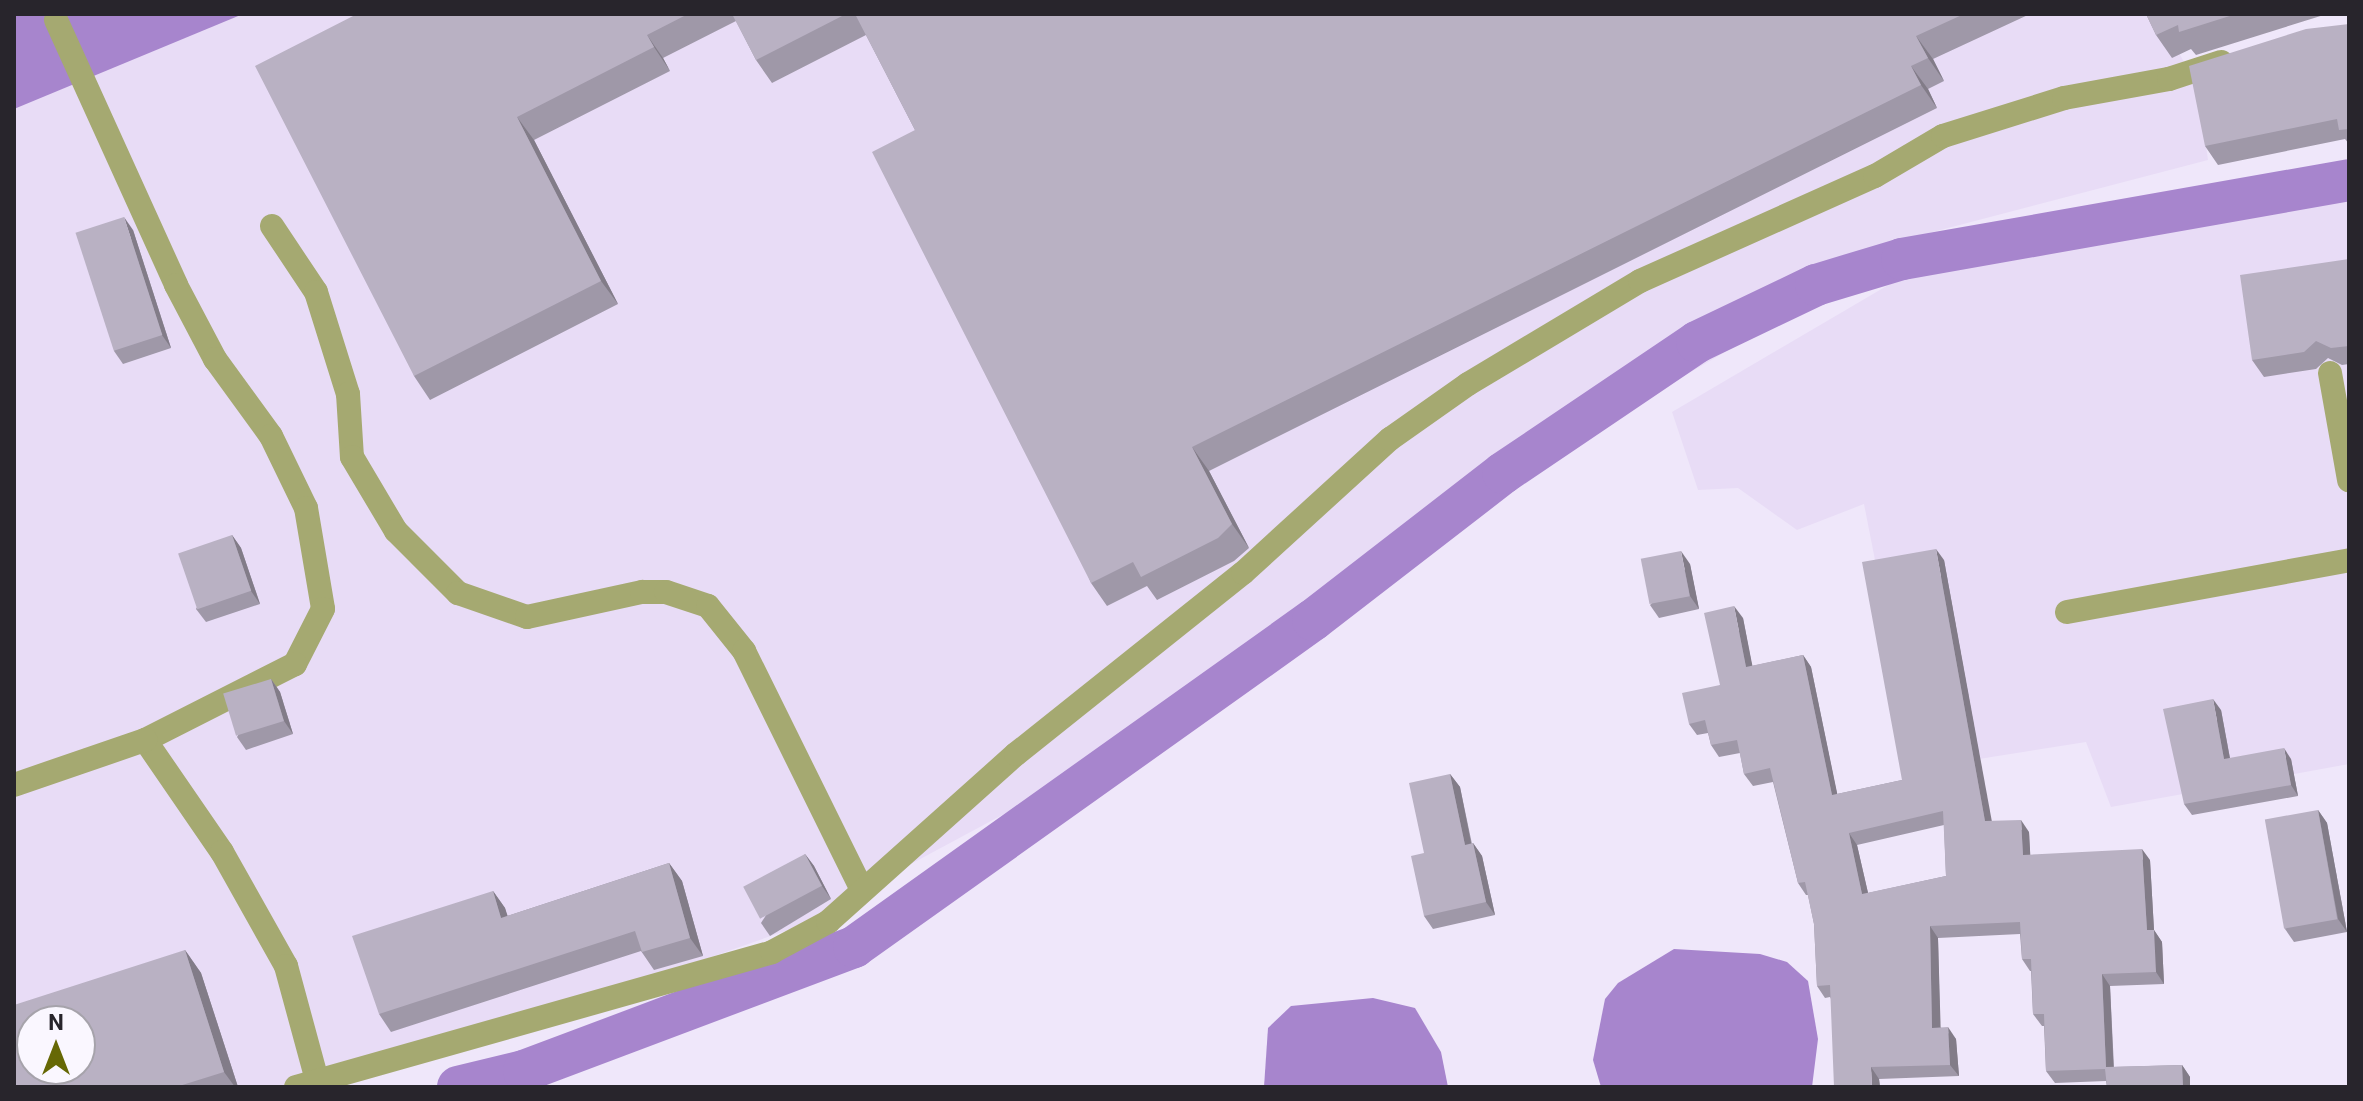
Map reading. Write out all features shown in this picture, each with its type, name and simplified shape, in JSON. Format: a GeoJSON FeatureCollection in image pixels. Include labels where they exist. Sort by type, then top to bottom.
{"type":"FeatureCollection","features":[{"type":"Feature","properties":{"kind":"street"},"geometry":{"type":"LineString","coordinates":[[14,785],[145,740],[295,664],[323,609],[306,508],[271,436],[215,359],[176,285],[56,20]]}},
{"type":"Feature","properties":{"kind":"street"},"geometry":{"type":"LineString","coordinates":[[145,740],[222,852],[286,966],[306,1084],[772,952],[828,922],[1016,754],[1243,573],[1390,439],[1508,360],[1640,281],[1875,176],[1943,136],[2064,98],[2169,79],[2242,55]]}},
{"type":"Feature","properties":{"kind":"street"},"geometry":{"type":"LineString","coordinates":[[272,226],[316,292],[348,394],[352,457],[396,531],[458,593],[527,617],[642,592],[666,592],[708,606],[744,651],[862,890]]}},
{"type":"Feature","properties":{"kind":"street"},"geometry":{"type":"LineString","coordinates":[[2330,373],[2349,480]]}},
{"type":"Feature","properties":{"kind":"street"},"geometry":{"type":"LineString","coordinates":[[2067,612],[2349,560]]}},
{"type":"Feature","properties":{"kind":"shaded area"},"geometry":{"type":"Polygon","coordinates":[[[14,14],[2158,14],[2198,88],[2208,160],[1929,233],[1466,503],[1216,700],[788,930],[340,1087],[14,1087],[14,14]]]}},
{"type":"Feature","properties":{"kind":"shaded area"},"geometry":{"type":"Polygon","coordinates":[[[14,14],[243,14],[14,109],[14,14]]]}},
{"type":"Feature","properties":{"kind":"shaded area"},"geometry":{"type":"Polygon","coordinates":[[[2349,184],[2349,764],[2111,807],[2086,742],[1916,769],[1864,504],[1797,530],[1738,488],[1698,490],[1672,412],[1948,250],[2208,193],[2349,184]]]}},
{"type":"Feature","properties":{"kind":"shaded area"},"geometry":{"type":"Polygon","coordinates":[[[1674,949],[1760,954],[1787,962],[1808,981],[1818,1039],[1812,1087],[1601,1087],[1593,1060],[1605,999],[1618,983],[1674,949]]]}},
{"type":"Feature","properties":{"kind":"shaded area"},"geometry":{"type":"Polygon","coordinates":[[[1373,998],[1415,1008],[1441,1052],[1448,1087],[1264,1087],[1268,1028],[1291,1006],[1373,998]]]}},
{"type":"Feature","properties":{"kind":"building"},"geometry":{"type":"Polygon","coordinates":[[[357,14],[688,14],[647,35],[654,47],[517,117],[601,281],[414,376],[255,66],[357,14]]]}},
{"type":"Feature","properties":{"kind":"building"},"geometry":{"type":"Polygon","coordinates":[[[732,14],[846,14],[756,60],[732,14]]]}},
{"type":"Feature","properties":{"kind":"building"},"geometry":{"type":"Polygon","coordinates":[[[855,14],[1964,14],[1916,36],[1928,58],[1911,66],[1921,85],[1192,447],[1232,524],[1218,538],[1141,577],[1133,562],[1091,583],[872,152],[915,130],[855,14]]]}},
{"type":"Feature","properties":{"kind":"building"},"geometry":{"type":"Polygon","coordinates":[[[2146,14],[2236,14],[2179,32],[2178,25],[2156,35],[2146,14]]]}},
{"type":"Feature","properties":{"kind":"building"},"geometry":{"type":"Polygon","coordinates":[[[2349,24],[2349,129],[2339,130],[2337,119],[2205,146],[2189,66],[2306,29],[2349,24]]]}},
{"type":"Feature","properties":{"kind":"building"},"geometry":{"type":"Polygon","coordinates":[[[124,217],[162,335],[114,351],[75,233],[124,217]]]}},
{"type":"Feature","properties":{"kind":"building"},"geometry":{"type":"Polygon","coordinates":[[[2349,259],[2349,346],[2331,348],[2316,341],[2304,352],[2252,360],[2240,275],[2349,259]]]}},
{"type":"Feature","properties":{"kind":"building"},"geometry":{"type":"Polygon","coordinates":[[[232,535],[251,591],[197,609],[178,554],[232,535]]]}},
{"type":"Feature","properties":{"kind":"building"},"geometry":{"type":"Polygon","coordinates":[[[1936,549],[1985,821],[2021,820],[2023,855],[2142,849],[2147,930],[2154,930],[2156,972],[2102,974],[2106,1067],[2182,1065],[2183,1087],[2107,1087],[2105,1069],[2046,1071],[2044,1014],[2033,1014],[2031,959],[2022,959],[2020,922],[1930,926],[1932,1028],[1948,1027],[1950,1065],[1871,1067],[1872,1087],[1834,1087],[1830,985],[1817,986],[1814,924],[1805,882],[1798,883],[1770,768],[1744,774],[1737,740],[1711,745],[1705,720],[1689,724],[1682,693],[1720,685],[1704,613],[1734,606],[1746,667],[1803,655],[1832,795],[1902,780],[1862,562],[1936,549]],[[1943,811],[1849,833],[1862,894],[1946,876],[1943,811]]]}},
{"type":"Feature","properties":{"kind":"building"},"geometry":{"type":"Polygon","coordinates":[[[1681,551],[1690,596],[1650,604],[1641,559],[1681,551]]]}},
{"type":"Feature","properties":{"kind":"building"},"geometry":{"type":"Polygon","coordinates":[[[271,679],[284,721],[236,736],[223,694],[271,679]]]}},
{"type":"Feature","properties":{"kind":"building"},"geometry":{"type":"Polygon","coordinates":[[[2213,699],[2224,759],[2284,748],[2291,785],[2184,804],[2163,709],[2213,699]]]}},
{"type":"Feature","properties":{"kind":"building"},"geometry":{"type":"Polygon","coordinates":[[[1450,774],[1465,845],[1473,843],[1486,902],[1424,916],[1411,856],[1424,853],[1409,783],[1450,774]]]}},
{"type":"Feature","properties":{"kind":"building"},"geometry":{"type":"Polygon","coordinates":[[[2318,810],[2337,919],[2284,929],[2265,819],[2318,810]]]}},
{"type":"Feature","properties":{"kind":"building"},"geometry":{"type":"Polygon","coordinates":[[[805,854],[822,886],[760,919],[743,887],[805,854]]]}},
{"type":"Feature","properties":{"kind":"building"},"geometry":{"type":"Polygon","coordinates":[[[669,863],[690,938],[642,952],[635,931],[379,1014],[352,936],[493,891],[501,918],[669,863]]]}},
{"type":"Feature","properties":{"kind":"building"},"geometry":{"type":"Polygon","coordinates":[[[185,950],[224,1072],[176,1087],[14,1087],[14,1005],[185,950]]]}},
{"type":"Feature","properties":{"kind":"waterway"},"geometry":{"type":"LineString","coordinates":[[458,1087],[524,1071],[854,947],[1313,620],[1503,473],[1697,342],[1816,285],[1902,259],[2349,180]]}}]}
